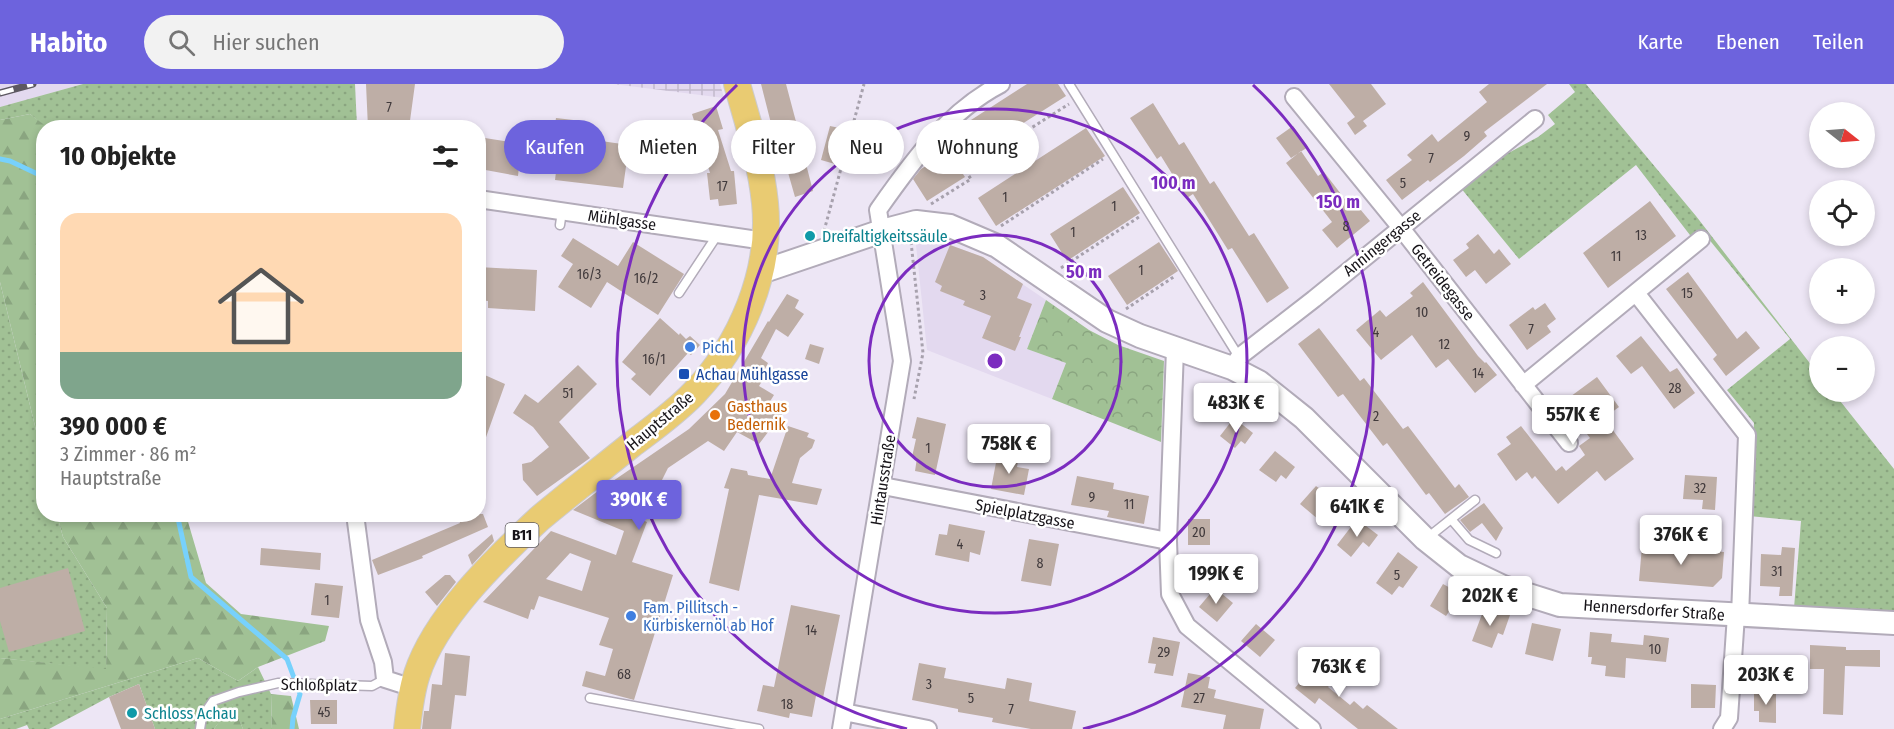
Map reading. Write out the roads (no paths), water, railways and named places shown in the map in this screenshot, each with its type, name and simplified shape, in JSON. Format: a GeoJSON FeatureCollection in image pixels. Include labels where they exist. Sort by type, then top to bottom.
{"type":"FeatureCollection","features":[{"type":"Feature","properties":{"kind":"main road","name":"Hauptstraße"},"geometry":{"type":"LineString","coordinates":[[407,729],[413,688],[424,658],[443,624],[519,538],[567,495],[671,414],[699,387],[737,333],[747,313],[761,272],[765,241],[765,204],[737,84]]}},
{"type":"Feature","properties":{"kind":"street","name":"Hintausstraße"},"geometry":{"type":"LineString","coordinates":[[843,721],[902,362],[878,210],[922,150],[958,112],[1001,84]]}},
{"type":"Feature","properties":{"kind":"street","name":"Getreidegasse"},"geometry":{"type":"LineString","coordinates":[[1293,97],[1401,228],[1569,442]]}},
{"type":"Feature","properties":{"kind":"street","name":"Anningergasse"},"geometry":{"type":"LineString","coordinates":[[1235,363],[1535,119]]}},
{"type":"Feature","properties":{"kind":"street","name":"Mühlgasse"},"geometry":{"type":"LineString","coordinates":[[486,201],[561,218],[765,241]]}},
{"type":"Feature","properties":{"kind":"street","name":"Hennersdorfer Straße"},"geometry":{"type":"LineString","coordinates":[[761,272],[882,231],[916,222],[950,225],[997,246],[1107,321],[1175,349],[1235,363],[1304,418],[1425,539],[1459,566],[1503,587],[1560,604],[1738,616],[1894,623]]}},
{"type":"Feature","properties":{"kind":"street"},"geometry":{"type":"LineString","coordinates":[[1523,385],[1701,239]]}},
{"type":"Feature","properties":{"kind":"street"},"geometry":{"type":"LineString","coordinates":[[1636,293],[1747,435],[1738,616],[1729,718],[1722,729]]}},
{"type":"Feature","properties":{"kind":"street"},"geometry":{"type":"LineString","coordinates":[[1175,349],[1168,541],[1170,594],[1187,626],[1312,729]]}},
{"type":"Feature","properties":{"kind":"street","name":"Spielplatzgasse"},"geometry":{"type":"LineString","coordinates":[[882,486],[1168,541]]}},
{"type":"Feature","properties":{"kind":"street"},"geometry":{"type":"LineString","coordinates":[[356,522],[369,620],[383,662],[385,679],[413,688]]}},
{"type":"Feature","properties":{"kind":"street"},"geometry":{"type":"LineString","coordinates":[[843,721],[927,729]]}},
{"type":"Feature","properties":{"kind":"lane"},"geometry":{"type":"LineString","coordinates":[[1069,84],[1184,270],[1235,363]]}},
{"type":"Feature","properties":{"kind":"lane"},"geometry":{"type":"LineString","coordinates":[[680,293],[718,234]]}},
{"type":"Feature","properties":{"kind":"lane"},"geometry":{"type":"LineString","coordinates":[[1425,539],[1475,500]]}},
{"type":"Feature","properties":{"kind":"lane"},"geometry":{"type":"LineString","coordinates":[[1451,519],[1468,540],[1496,554]]}},
{"type":"Feature","properties":{"kind":"lane","name":"Schloßplatz"},"geometry":{"type":"LineString","coordinates":[[200,729],[202,717],[213,701],[239,692],[278,683],[372,686],[385,679]]}},
{"type":"Feature","properties":{"kind":"lane"},"geometry":{"type":"LineString","coordinates":[[590,698],[759,729]]}},
{"type":"Feature","properties":{"kind":"waterway"},"geometry":{"type":"LineString","coordinates":[[0,159],[10,161],[36,173]]}},
{"type":"Feature","properties":{"kind":"waterway"},"geometry":{"type":"LineString","coordinates":[[179,522],[191,577],[287,659],[300,694],[292,729]]}},
{"type":"Feature","properties":{"kind":"railway"},"geometry":{"type":"LineString","coordinates":[[0,93],[33,84]]}},
{"type":"Feature","properties":{"kind":"place","name":"Dreifaltigkeitssäule"},"geometry":{"type":"Point","coordinates":[810,236]}},
{"type":"Feature","properties":{"kind":"place","name":"Pichl"},"geometry":{"type":"Point","coordinates":[690,347]}},
{"type":"Feature","properties":{"kind":"place","name":"Achau Mühlgasse"},"geometry":{"type":"Point","coordinates":[684,374]}},
{"type":"Feature","properties":{"kind":"place","name":"Gasthaus Bedernik"},"geometry":{"type":"Point","coordinates":[715,415]}},
{"type":"Feature","properties":{"kind":"place","name":"Fam. Pillitsch - Kürbiskernöl ab Hof"},"geometry":{"type":"Point","coordinates":[631,616]}},
{"type":"Feature","properties":{"kind":"place","name":"Schloss Achau"},"geometry":{"type":"Point","coordinates":[132,713]}}]}
